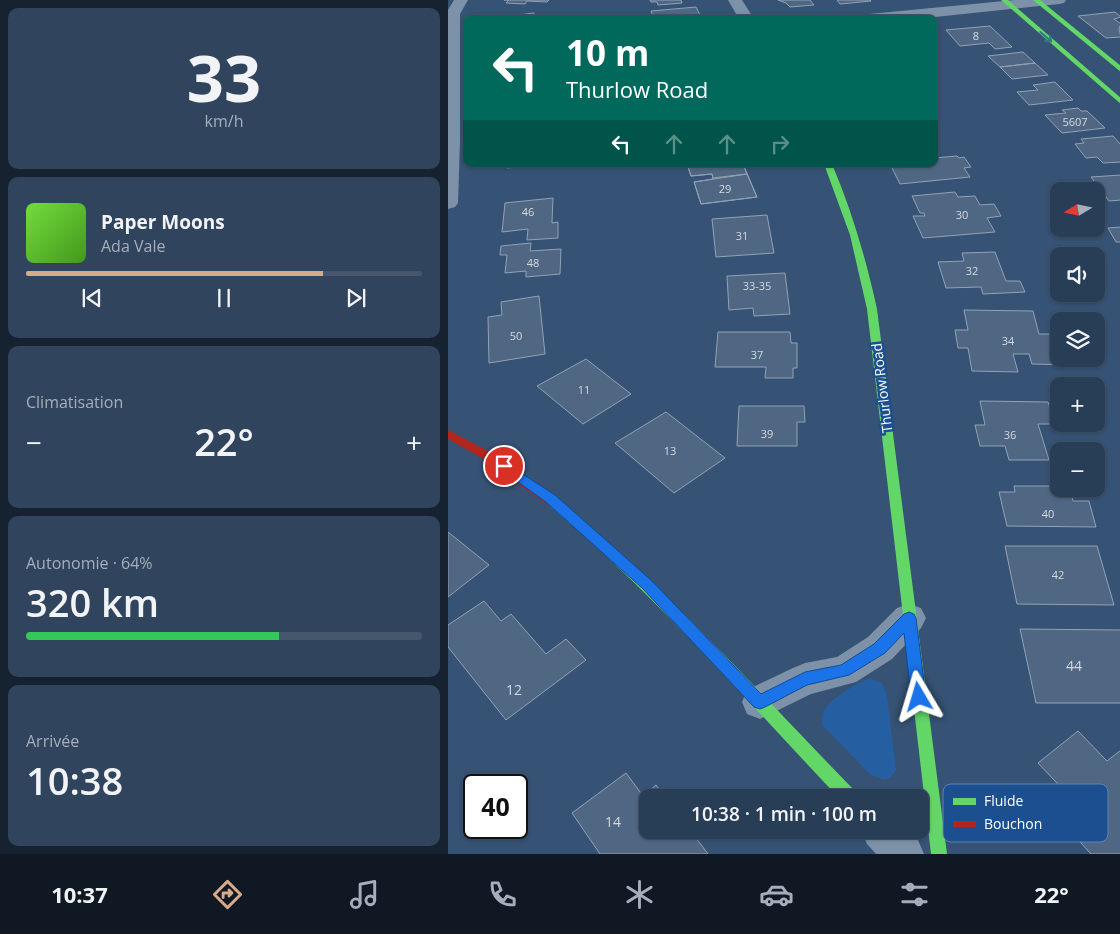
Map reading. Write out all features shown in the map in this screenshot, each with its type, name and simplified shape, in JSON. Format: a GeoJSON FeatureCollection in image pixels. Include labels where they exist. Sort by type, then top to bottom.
{"type":"FeatureCollection","features":[{"type":"Feature","properties":{"kind":"street"},"geometry":{"type":"LineString","coordinates":[[448,203],[456,60],[452,21],[461,0]]}},
{"type":"Feature","properties":{"kind":"street"},"geometry":{"type":"LineString","coordinates":[[735,0],[744,15]]}},
{"type":"Feature","properties":{"kind":"street"},"geometry":{"type":"LineString","coordinates":[[901,15],[1007,2],[1059,0]]}},
{"type":"Feature","properties":{"kind":"street"},"geometry":{"type":"LineString","coordinates":[[1037,1],[1120,70]]}},
{"type":"Feature","properties":{"kind":"street"},"geometry":{"type":"LineString","coordinates":[[1007,2],[1120,102]]}},
{"type":"Feature","properties":{"kind":"street","name":"Thurlow Road"},"geometry":{"type":"LineString","coordinates":[[829,167],[854,232],[872,309],[939,854]]}},
{"type":"Feature","properties":{"kind":"street"},"geometry":{"type":"LineString","coordinates":[[448,434],[504,466],[550,499],[647,584],[842,789]]}},
{"type":"Feature","properties":{"kind":"street"},"geometry":{"type":"LineString","coordinates":[[760,702],[805,679],[844,671],[880,648],[909,618]]}},
{"type":"Feature","properties":{"kind":"street"},"geometry":{"type":"LineString","coordinates":[[890,839],[904,854]]}},
{"type":"Feature","properties":{"kind":"shaded area"},"geometry":{"type":"Polygon","coordinates":[[[870,678],[882,683],[887,695],[896,770],[891,777],[885,780],[871,775],[822,725],[823,713],[833,700],[870,678]]]}},
{"type":"Feature","properties":{"kind":"building"},"geometry":{"type":"Polygon","coordinates":[[[509,0],[549,0],[547,2],[527,1],[525,4],[506,3],[509,0]]]}},
{"type":"Feature","properties":{"kind":"building"},"geometry":{"type":"Polygon","coordinates":[[[650,0],[681,0],[682,3],[658,5],[657,2],[651,2],[650,0]]]}},
{"type":"Feature","properties":{"kind":"building"},"geometry":{"type":"Polygon","coordinates":[[[778,0],[810,0],[814,5],[790,7],[778,0]]]}},
{"type":"Feature","properties":{"kind":"building"},"geometry":{"type":"Polygon","coordinates":[[[837,0],[870,0],[871,1],[840,4],[837,0]]]}},
{"type":"Feature","properties":{"kind":"building"},"geometry":{"type":"Polygon","coordinates":[[[696,7],[700,15],[652,15],[651,11],[696,7]]]}},
{"type":"Feature","properties":{"kind":"building"},"geometry":{"type":"Polygon","coordinates":[[[1115,12],[1121,17],[1114,19],[1121,24],[1119,29],[1121,37],[1106,38],[1078,16],[1115,12]]]}},
{"type":"Feature","properties":{"kind":"building"},"geometry":{"type":"Polygon","coordinates":[[[534,13],[534,15],[518,15],[534,13]]]}},
{"type":"Feature","properties":{"kind":"building"},"geometry":{"type":"Polygon","coordinates":[[[990,26],[1012,47],[995,49],[989,43],[960,46],[946,30],[990,26]]]}},
{"type":"Feature","properties":{"kind":"building"},"geometry":{"type":"Polygon","coordinates":[[[1023,52],[1035,63],[1000,67],[988,56],[1023,52]]]}},
{"type":"Feature","properties":{"kind":"building"},"geometry":{"type":"Polygon","coordinates":[[[1035,63],[1048,75],[1012,79],[1000,67],[1035,63]]]}},
{"type":"Feature","properties":{"kind":"building"},"geometry":{"type":"Polygon","coordinates":[[[1055,82],[1073,100],[1029,105],[1017,92],[1038,90],[1033,85],[1055,82]]]}},
{"type":"Feature","properties":{"kind":"building"},"geometry":{"type":"Polygon","coordinates":[[[1078,108],[1081,111],[1087,111],[1105,128],[1062,133],[1045,115],[1066,113],[1062,110],[1078,108]]]}},
{"type":"Feature","properties":{"kind":"building"},"geometry":{"type":"Polygon","coordinates":[[[1113,136],[1121,145],[1121,162],[1103,163],[1097,157],[1086,158],[1075,144],[1084,143],[1081,139],[1113,136]]]}},
{"type":"Feature","properties":{"kind":"building"},"geometry":{"type":"Polygon","coordinates":[[[964,157],[971,167],[964,168],[970,177],[900,184],[892,167],[938,167],[938,158],[964,157]]]}},
{"type":"Feature","properties":{"kind":"building"},"geometry":{"type":"Polygon","coordinates":[[[688,167],[744,167],[757,197],[701,204],[694,182],[713,179],[712,174],[691,176],[688,167]]]}},
{"type":"Feature","properties":{"kind":"building"},"geometry":{"type":"Polygon","coordinates":[[[688,167],[744,167],[747,174],[713,178],[712,174],[691,176],[688,167]]]}},
{"type":"Feature","properties":{"kind":"building"},"geometry":{"type":"Polygon","coordinates":[[[747,174],[757,197],[701,204],[694,182],[747,174]]]}},
{"type":"Feature","properties":{"kind":"building"},"geometry":{"type":"Polygon","coordinates":[[[1121,175],[1121,200],[1109,201],[1106,197],[1106,182],[1095,182],[1091,177],[1121,175]]]}},
{"type":"Feature","properties":{"kind":"building"},"geometry":{"type":"Polygon","coordinates":[[[955,192],[958,197],[975,196],[980,205],[994,204],[1001,216],[987,218],[995,232],[923,238],[913,216],[925,216],[924,213],[920,213],[912,196],[955,192]]]}},
{"type":"Feature","properties":{"kind":"building"},"geometry":{"type":"Polygon","coordinates":[[[553,198],[552,223],[558,222],[558,238],[527,240],[528,229],[502,232],[505,203],[553,198]]]}},
{"type":"Feature","properties":{"kind":"building"},"geometry":{"type":"Polygon","coordinates":[[[767,215],[774,253],[716,257],[712,219],[767,215]]]}},
{"type":"Feature","properties":{"kind":"building"},"geometry":{"type":"Polygon","coordinates":[[[1121,227],[1121,242],[1116,242],[1108,228],[1121,227]]]}},
{"type":"Feature","properties":{"kind":"building"},"geometry":{"type":"Polygon","coordinates":[[[531,243],[530,251],[561,249],[560,274],[526,277],[526,271],[505,273],[507,255],[500,255],[501,246],[531,243]]]}},
{"type":"Feature","properties":{"kind":"building"},"geometry":{"type":"Polygon","coordinates":[[[995,252],[1006,281],[1020,281],[1025,292],[983,294],[981,287],[946,288],[938,262],[964,261],[962,253],[995,252]]]}},
{"type":"Feature","properties":{"kind":"building"},"geometry":{"type":"Polygon","coordinates":[[[785,273],[790,314],[754,316],[753,308],[729,310],[727,276],[785,273]]]}},
{"type":"Feature","properties":{"kind":"building"},"geometry":{"type":"Polygon","coordinates":[[[539,296],[545,354],[489,363],[488,317],[502,315],[501,302],[539,296]]]}},
{"type":"Feature","properties":{"kind":"building"},"geometry":{"type":"Polygon","coordinates":[[[964,310],[1033,311],[1039,334],[1050,334],[1050,364],[1032,364],[1029,354],[1013,354],[1018,372],[972,371],[968,348],[958,348],[955,330],[968,330],[964,310]]]}},
{"type":"Feature","properties":{"kind":"building"},"geometry":{"type":"Polygon","coordinates":[[[718,332],[790,332],[791,343],[797,343],[797,368],[793,368],[793,378],[765,378],[766,367],[715,367],[718,332]]]}},
{"type":"Feature","properties":{"kind":"building"},"geometry":{"type":"Polygon","coordinates":[[[586,359],[631,394],[583,424],[537,386],[586,359]]]}},
{"type":"Feature","properties":{"kind":"building"},"geometry":{"type":"Polygon","coordinates":[[[980,401],[1048,402],[1050,424],[1038,424],[1049,460],[1009,460],[1005,446],[980,446],[975,425],[985,425],[980,401]]]}},
{"type":"Feature","properties":{"kind":"building"},"geometry":{"type":"Polygon","coordinates":[[[739,406],[804,406],[805,422],[797,422],[797,446],[737,446],[739,406]]]}},
{"type":"Feature","properties":{"kind":"building"},"geometry":{"type":"Polygon","coordinates":[[[666,412],[725,458],[674,493],[615,443],[666,412]]]}},
{"type":"Feature","properties":{"kind":"building"},"geometry":{"type":"Polygon","coordinates":[[[1014,486],[1050,486],[1050,497],[1072,497],[1073,501],[1089,501],[1096,527],[1007,526],[999,492],[1015,492],[1014,486]]]}},
{"type":"Feature","properties":{"kind":"building"},"geometry":{"type":"Polygon","coordinates":[[[448,532],[489,565],[448,597],[448,532]]]}},
{"type":"Feature","properties":{"kind":"building"},"geometry":{"type":"Polygon","coordinates":[[[1005,546],[1097,546],[1114,605],[1017,604],[1005,546]]]}},
{"type":"Feature","properties":{"kind":"building"},"geometry":{"type":"Polygon","coordinates":[[[484,601],[501,621],[511,614],[546,654],[566,639],[586,660],[506,720],[448,647],[448,625],[484,601]]]}},
{"type":"Feature","properties":{"kind":"building"},"geometry":{"type":"Polygon","coordinates":[[[1020,629],[1121,630],[1121,703],[1036,703],[1020,629]]]}},
{"type":"Feature","properties":{"kind":"building"},"geometry":{"type":"Polygon","coordinates":[[[1078,731],[1107,761],[1121,750],[1121,854],[1091,854],[1080,842],[1108,842],[1108,784],[1058,784],[1038,763],[1078,731]]]}},
{"type":"Feature","properties":{"kind":"building"},"geometry":{"type":"Polygon","coordinates":[[[626,773],[639,791],[639,839],[697,839],[708,854],[600,854],[572,813],[626,773]]]}},
{"type":"Feature","properties":{"kind":"traffic: fast"},"geometry":{"type":"LineString","coordinates":[[1004,0],[1121,102]]}},
{"type":"Feature","properties":{"kind":"traffic: fast"},"geometry":{"type":"LineString","coordinates":[[1036,0],[1121,70]]}},
{"type":"Feature","properties":{"kind":"traffic: fast"},"geometry":{"type":"LineString","coordinates":[[829,167],[854,235],[872,309],[939,854]]}},
{"type":"Feature","properties":{"kind":"traffic: fast"},"geometry":{"type":"LineString","coordinates":[[555,504],[589,532],[652,591],[841,789]]}},
{"type":"Feature","properties":{"kind":"traffic: jam"},"geometry":{"type":"LineString","coordinates":[[448,434],[486,455],[555,504]]}},
{"type":"Feature","properties":{"kind":"route"},"geometry":{"type":"LineString","coordinates":[[504,466],[550,499],[647,584],[760,702],[805,679],[844,671],[880,648],[909,618],[919,697]]}}]}
